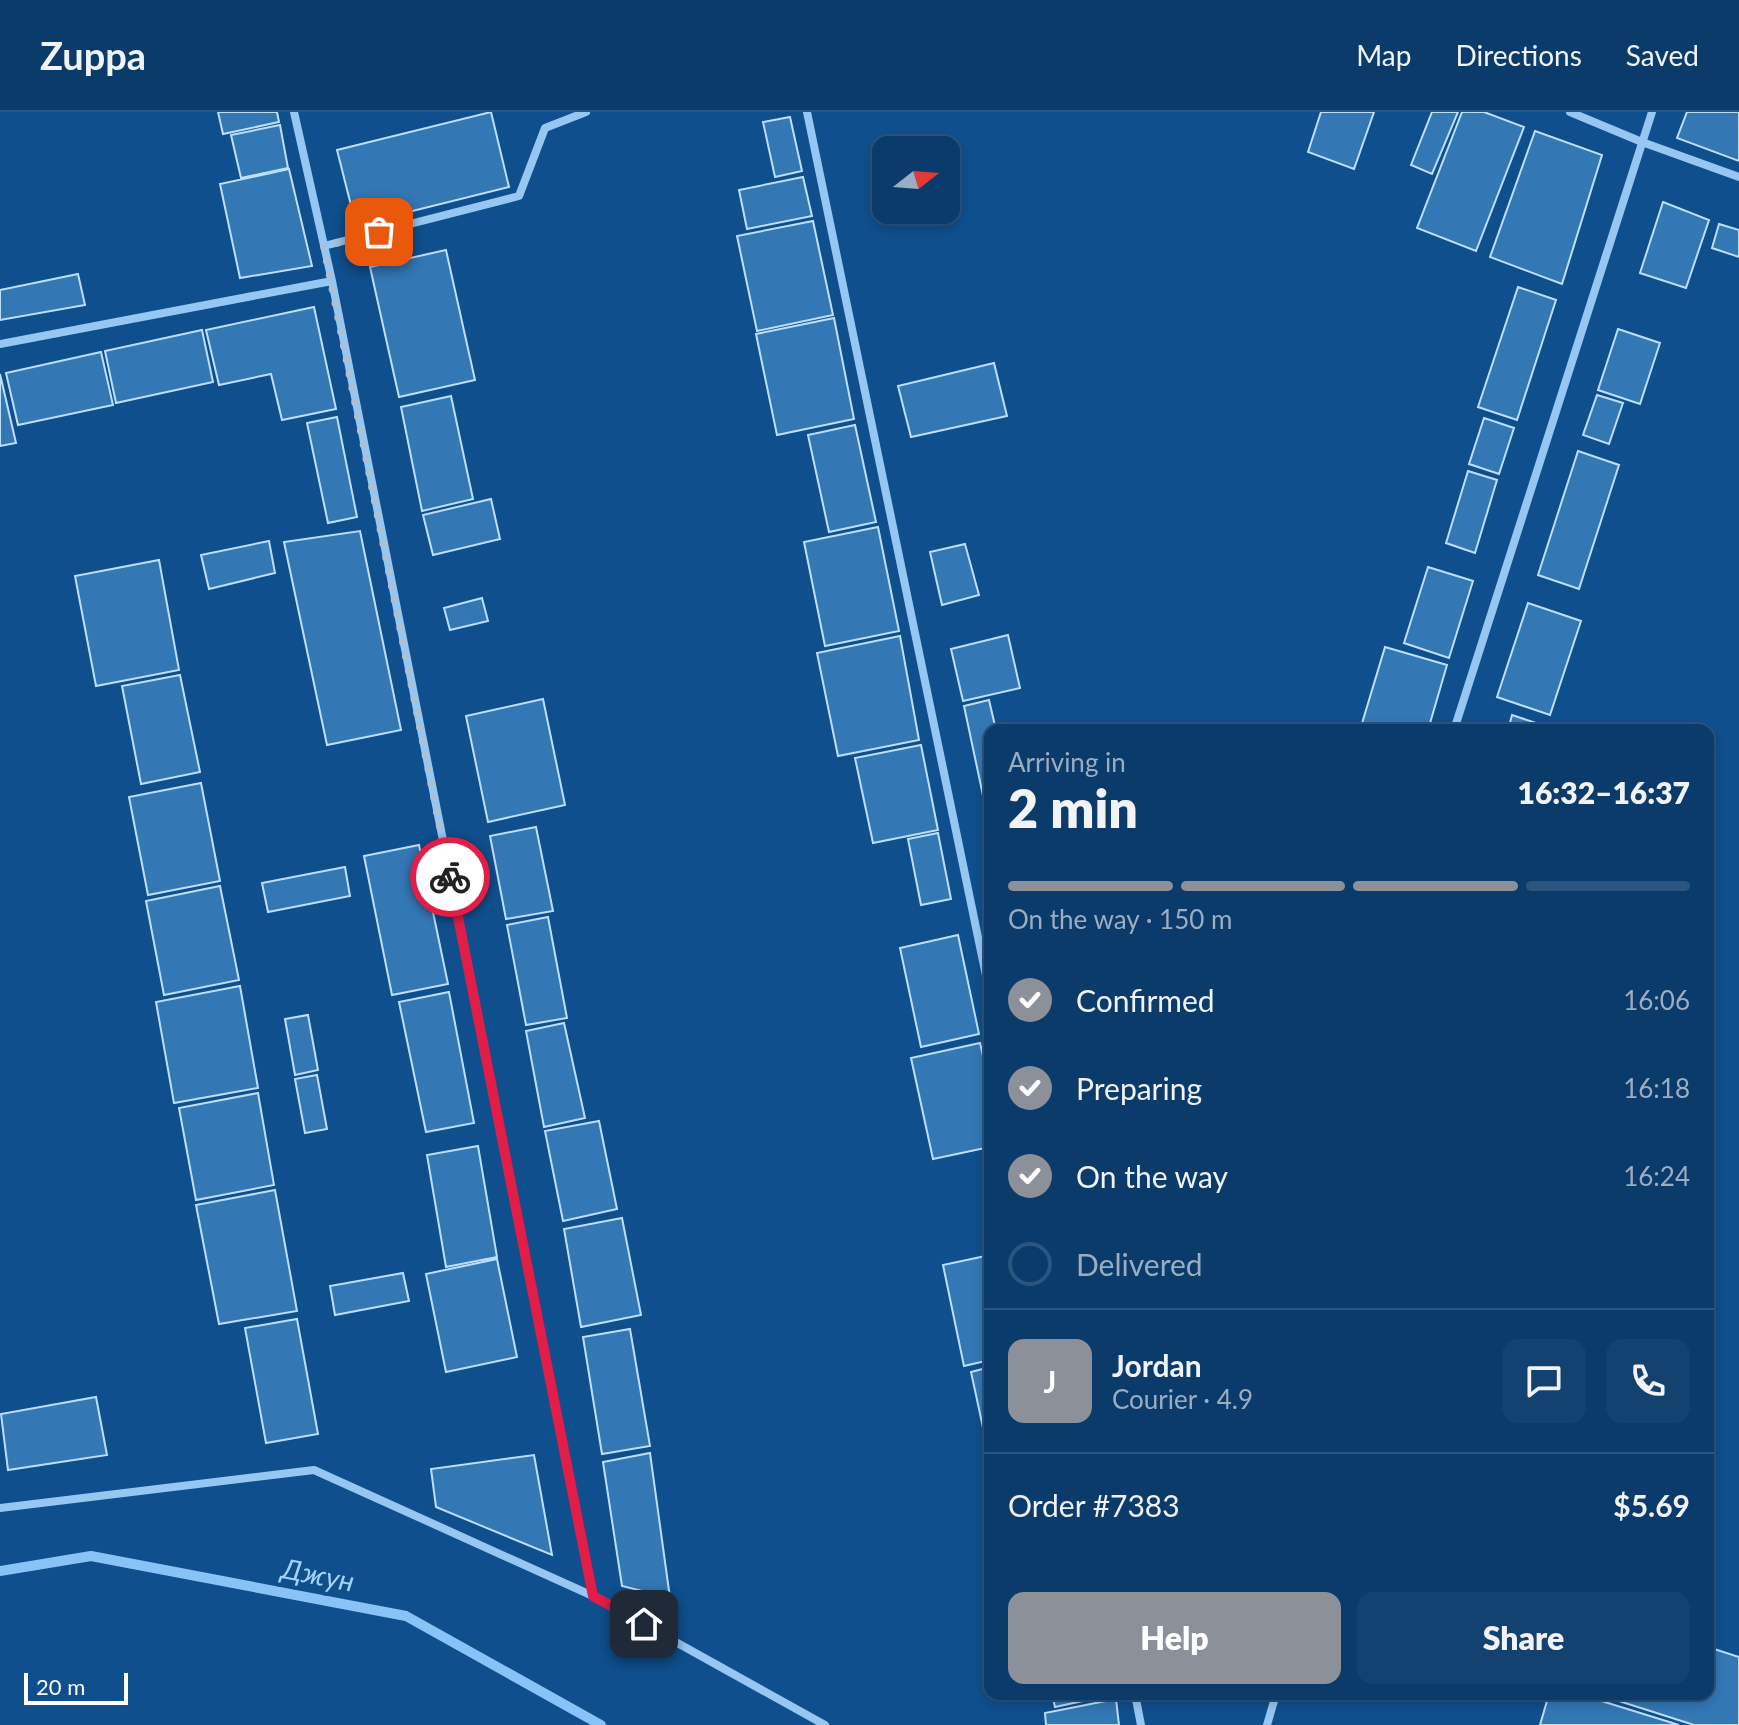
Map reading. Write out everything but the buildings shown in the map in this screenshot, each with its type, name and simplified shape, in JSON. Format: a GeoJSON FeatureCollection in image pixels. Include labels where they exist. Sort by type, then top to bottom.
{"type":"FeatureCollection","features":[{"type":"Feature","properties":{"kind":"street"},"geometry":{"type":"LineString","coordinates":[[294,112],[332,281],[593,1596]]}},
{"type":"Feature","properties":{"kind":"street"},"geometry":{"type":"LineString","coordinates":[[324,246],[519,196],[545,128],[586,112]]}},
{"type":"Feature","properties":{"kind":"street"},"geometry":{"type":"LineString","coordinates":[[807,112],[984,966]]}},
{"type":"Feature","properties":{"kind":"street"},"geometry":{"type":"LineString","coordinates":[[1570,112],[1739,177]]}},
{"type":"Feature","properties":{"kind":"street"},"geometry":{"type":"LineString","coordinates":[[1456,724],[1652,112]]}},
{"type":"Feature","properties":{"kind":"street"},"geometry":{"type":"LineString","coordinates":[[0,344],[332,281]]}},
{"type":"Feature","properties":{"kind":"street"},"geometry":{"type":"LineString","coordinates":[[0,1508],[314,1470],[593,1596],[825,1725]]}},
{"type":"Feature","properties":{"kind":"street"},"geometry":{"type":"LineString","coordinates":[[1136,1700],[1141,1725]]}},
{"type":"Feature","properties":{"kind":"street"},"geometry":{"type":"LineString","coordinates":[[1267,1725],[1274,1700]]}},
{"type":"Feature","properties":{"kind":"waterway","name":"Джун"},"geometry":{"type":"LineString","coordinates":[[0,1571],[91,1556],[406,1616],[601,1725]]}},
{"type":"Feature","properties":{"kind":"way so far"},"geometry":{"type":"LineString","coordinates":[[379,232],[324,246],[450,877]]}},
{"type":"Feature","properties":{"kind":"route"},"geometry":{"type":"LineString","coordinates":[[450,877],[593,1596],[644,1624]]}}]}
